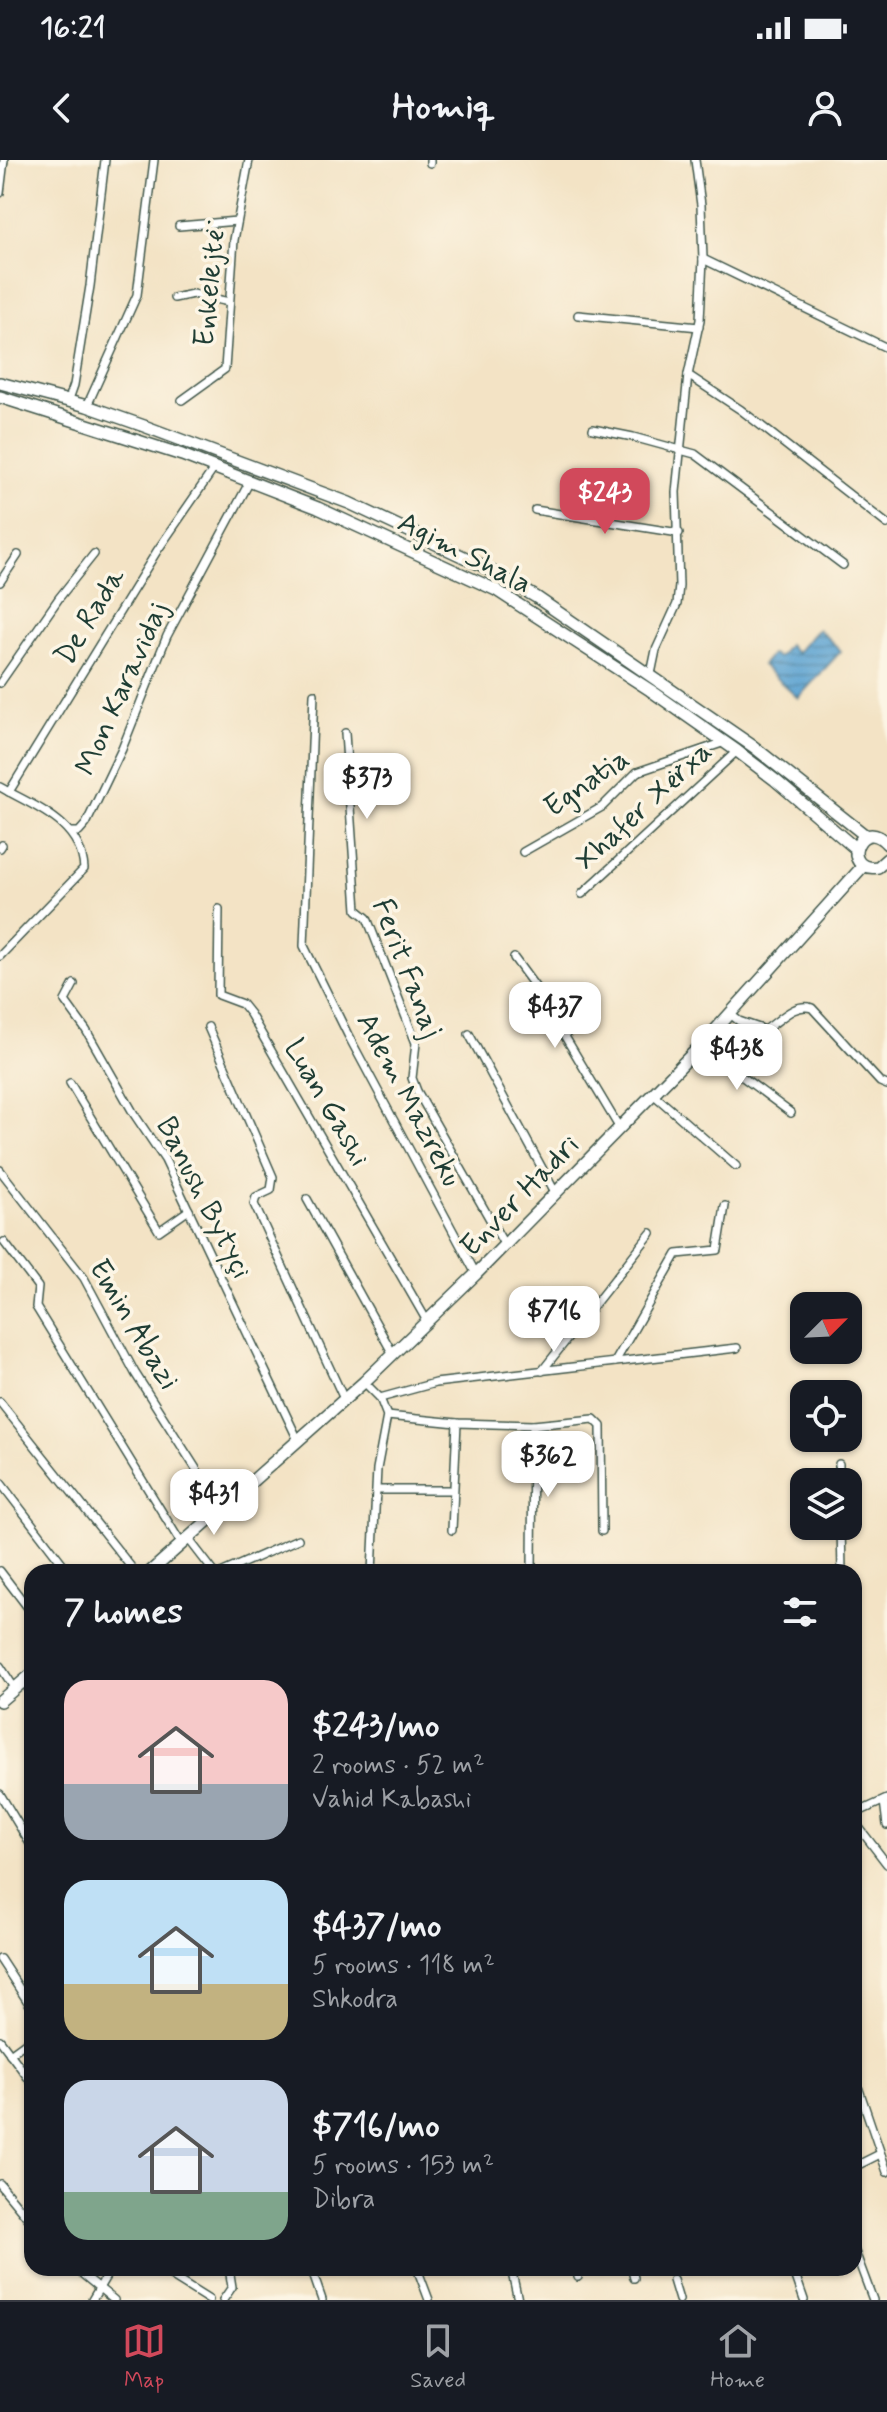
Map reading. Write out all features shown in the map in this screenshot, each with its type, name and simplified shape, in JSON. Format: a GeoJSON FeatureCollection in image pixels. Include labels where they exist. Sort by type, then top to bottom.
{"type":"FeatureCollection","features":[{"type":"Feature","properties":{"kind":"main road","name":"Agim Shala"},"geometry":{"type":"LineString","coordinates":[[0,383],[87,406],[349,503],[454,553],[536,597],[651,674],[754,747],[866,836]]}},
{"type":"Feature","properties":{"kind":"main road","name":"Agim Shala"},"geometry":{"type":"LineString","coordinates":[[0,397],[215,467],[331,513],[496,590],[737,751],[856,849],[863,866]]}},
{"type":"Feature","properties":{"kind":"main road"},"geometry":{"type":"LineString","coordinates":[[856,849],[866,836],[875,835],[886,840]]}},
{"type":"Feature","properties":{"kind":"main road"},"geometry":{"type":"LineString","coordinates":[[863,866],[884,867]]}},
{"type":"Feature","properties":{"kind":"main road","name":"Enver Hadri"},"geometry":{"type":"LineString","coordinates":[[160,1564],[364,1382],[476,1274],[701,1046],[863,866]]}},
{"type":"Feature","properties":{"kind":"main road"},"geometry":{"type":"LineString","coordinates":[[0,1701],[24,1681]]}},
{"type":"Feature","properties":{"kind":"street"},"geometry":{"type":"LineString","coordinates":[[0,193],[4,160]]}},
{"type":"Feature","properties":{"kind":"street"},"geometry":{"type":"LineString","coordinates":[[68,402],[74,385],[90,286],[105,160]]}},
{"type":"Feature","properties":{"kind":"street"},"geometry":{"type":"LineString","coordinates":[[87,406],[137,295],[154,160]]}},
{"type":"Feature","properties":{"kind":"street","name":"Enkelejtë"},"geometry":{"type":"LineString","coordinates":[[182,400],[225,369],[237,221],[249,160]]}},
{"type":"Feature","properties":{"kind":"street"},"geometry":{"type":"LineString","coordinates":[[651,674],[656,650],[677,604],[680,574],[676,492],[688,375],[699,327],[703,259],[695,160]]}},
{"type":"Feature","properties":{"kind":"street"},"geometry":{"type":"LineString","coordinates":[[179,226],[237,221]]}},
{"type":"Feature","properties":{"kind":"street"},"geometry":{"type":"LineString","coordinates":[[703,259],[887,348]]}},
{"type":"Feature","properties":{"kind":"street"},"geometry":{"type":"LineString","coordinates":[[174,298],[193,294],[229,302]]}},
{"type":"Feature","properties":{"kind":"street"},"geometry":{"type":"LineString","coordinates":[[578,315],[699,327]]}},
{"type":"Feature","properties":{"kind":"street"},"geometry":{"type":"LineString","coordinates":[[688,375],[741,410],[887,524]]}},
{"type":"Feature","properties":{"kind":"street"},"geometry":{"type":"LineString","coordinates":[[593,429],[695,454],[843,565]]}},
{"type":"Feature","properties":{"kind":"street","name":"De Rada"},"geometry":{"type":"LineString","coordinates":[[9,792],[157,551],[215,467]]}},
{"type":"Feature","properties":{"kind":"street","name":"Mon Karavidaj"},"geometry":{"type":"LineString","coordinates":[[71,832],[79,832],[86,824],[122,749],[167,636],[201,578],[250,481]]}},
{"type":"Feature","properties":{"kind":"street"},"geometry":{"type":"LineString","coordinates":[[535,510],[679,533]]}},
{"type":"Feature","properties":{"kind":"street"},"geometry":{"type":"LineString","coordinates":[[0,683],[94,554]]}},
{"type":"Feature","properties":{"kind":"street"},"geometry":{"type":"LineString","coordinates":[[0,582],[18,555]]}},
{"type":"Feature","properties":{"kind":"street","name":"Adem Mazreku"},"geometry":{"type":"LineString","coordinates":[[314,694],[304,946],[476,1274]]}},
{"type":"Feature","properties":{"kind":"street","name":"Ferit Fanaj"},"geometry":{"type":"LineString","coordinates":[[345,733],[357,910],[367,918],[416,1043],[412,1078],[417,1091],[504,1244]]}},
{"type":"Feature","properties":{"kind":"street","name":"Egnatia"},"geometry":{"type":"LineString","coordinates":[[523,852],[602,807],[637,772],[725,742]]}},
{"type":"Feature","properties":{"kind":"street","name":"Xhafer Xërxa"},"geometry":{"type":"LineString","coordinates":[[582,894],[737,751]]}},
{"type":"Feature","properties":{"kind":"street"},"geometry":{"type":"LineString","coordinates":[[0,787],[39,806],[71,832],[84,869],[0,956]]}},
{"type":"Feature","properties":{"kind":"street","name":"Luan Gashi"},"geometry":{"type":"LineString","coordinates":[[219,909],[218,995],[242,1004],[250,1014],[427,1321]]}},
{"type":"Feature","properties":{"kind":"street"},"geometry":{"type":"LineString","coordinates":[[514,958],[536,988],[619,1127]]}},
{"type":"Feature","properties":{"kind":"street","name":"Banush Bytyçi"},"geometry":{"type":"LineString","coordinates":[[74,984],[65,1001],[165,1160],[298,1440]]}},
{"type":"Feature","properties":{"kind":"street"},"geometry":{"type":"LineString","coordinates":[[730,1014],[739,1021],[765,1030],[795,1008],[805,1005],[812,1008],[880,1082],[887,1085]]}},
{"type":"Feature","properties":{"kind":"street"},"geometry":{"type":"LineString","coordinates":[[208,1027],[273,1177],[271,1190],[256,1197],[254,1204],[344,1399]]}},
{"type":"Feature","properties":{"kind":"street"},"geometry":{"type":"LineString","coordinates":[[469,1034],[555,1192]]}},
{"type":"Feature","properties":{"kind":"street"},"geometry":{"type":"LineString","coordinates":[[701,1046],[791,1113]]}},
{"type":"Feature","properties":{"kind":"street"},"geometry":{"type":"LineString","coordinates":[[70,1083],[159,1231],[189,1210]]}},
{"type":"Feature","properties":{"kind":"street"},"geometry":{"type":"LineString","coordinates":[[653,1094],[736,1166]]}},
{"type":"Feature","properties":{"kind":"street","name":"Emin Abazi"},"geometry":{"type":"LineString","coordinates":[[0,1170],[84,1278],[135,1373],[221,1508]]}},
{"type":"Feature","properties":{"kind":"street"},"geometry":{"type":"LineString","coordinates":[[307,1199],[393,1354]]}},
{"type":"Feature","properties":{"kind":"street"},"geometry":{"type":"LineString","coordinates":[[615,1362],[677,1254],[718,1250],[725,1206]]}},
{"type":"Feature","properties":{"kind":"street"},"geometry":{"type":"LineString","coordinates":[[542,1371],[651,1233]]}},
{"type":"Feature","properties":{"kind":"street"},"geometry":{"type":"LineString","coordinates":[[4,1242],[38,1287],[36,1307],[184,1540],[206,1564]]}},
{"type":"Feature","properties":{"kind":"street"},"geometry":{"type":"LineString","coordinates":[[380,1398],[435,1383],[737,1348]]}},
{"type":"Feature","properties":{"kind":"street"},"geometry":{"type":"LineString","coordinates":[[364,1382],[380,1398],[387,1416],[380,1444],[372,1564]]}},
{"type":"Feature","properties":{"kind":"street"},"geometry":{"type":"LineString","coordinates":[[0,1402],[129,1564]]}},
{"type":"Feature","properties":{"kind":"street"},"geometry":{"type":"LineString","coordinates":[[387,1416],[457,1423],[533,1425],[599,1421],[602,1531]]}},
{"type":"Feature","properties":{"kind":"street"},"geometry":{"type":"LineString","coordinates":[[452,1530],[457,1423]]}},
{"type":"Feature","properties":{"kind":"street"},"geometry":{"type":"LineString","coordinates":[[532,1564],[533,1425]]}},
{"type":"Feature","properties":{"kind":"street"},"geometry":{"type":"LineString","coordinates":[[0,1482],[63,1564]]}},
{"type":"Feature","properties":{"kind":"street"},"geometry":{"type":"LineString","coordinates":[[377,1490],[449,1490]]}},
{"type":"Feature","properties":{"kind":"street"},"geometry":{"type":"LineString","coordinates":[[241,1564],[298,1539]]}},
{"type":"Feature","properties":{"kind":"street"},"geometry":{"type":"LineString","coordinates":[[841,1540],[842,1564]]}},
{"type":"Feature","properties":{"kind":"street"},"geometry":{"type":"LineString","coordinates":[[0,1571],[24,1602]]}},
{"type":"Feature","properties":{"kind":"street"},"geometry":{"type":"LineString","coordinates":[[0,1666],[15,1689]]}},
{"type":"Feature","properties":{"kind":"street"},"geometry":{"type":"LineString","coordinates":[[0,1794],[24,1834]]}},
{"type":"Feature","properties":{"kind":"street"},"geometry":{"type":"LineString","coordinates":[[862,1810],[886,1800],[887,1825]]}},
{"type":"Feature","properties":{"kind":"street"},"geometry":{"type":"LineString","coordinates":[[862,1831],[887,1864]]}},
{"type":"Feature","properties":{"kind":"street"},"geometry":{"type":"LineString","coordinates":[[0,1959],[24,1996]]}},
{"type":"Feature","properties":{"kind":"street"},"geometry":{"type":"LineString","coordinates":[[0,2040],[24,2072]]}},
{"type":"Feature","properties":{"kind":"street"},"geometry":{"type":"LineString","coordinates":[[10,2054],[24,2044]]}},
{"type":"Feature","properties":{"kind":"street"},"geometry":{"type":"LineString","coordinates":[[862,2099],[887,2172]]}},
{"type":"Feature","properties":{"kind":"street"},"geometry":{"type":"LineString","coordinates":[[862,2163],[880,2154]]}},
{"type":"Feature","properties":{"kind":"street"},"geometry":{"type":"LineString","coordinates":[[0,2184],[24,2213]]}},
{"type":"Feature","properties":{"kind":"street"},"geometry":{"type":"LineString","coordinates":[[862,2270],[873,2300]]}},
{"type":"Feature","properties":{"kind":"street"},"geometry":{"type":"LineString","coordinates":[[85,2276],[114,2300]]}},
{"type":"Feature","properties":{"kind":"street"},"geometry":{"type":"LineString","coordinates":[[92,2300],[107,2276]]}},
{"type":"Feature","properties":{"kind":"street"},"geometry":{"type":"LineString","coordinates":[[171,2276],[209,2300]]}},
{"type":"Feature","properties":{"kind":"street"},"geometry":{"type":"LineString","coordinates":[[223,2300],[232,2287],[230,2276]]}},
{"type":"Feature","properties":{"kind":"street"},"geometry":{"type":"LineString","coordinates":[[314,2276],[322,2300]]}},
{"type":"Feature","properties":{"kind":"street"},"geometry":{"type":"LineString","coordinates":[[420,2276],[429,2300]]}},
{"type":"Feature","properties":{"kind":"street"},"geometry":{"type":"LineString","coordinates":[[513,2276],[518,2300]]}},
{"type":"Feature","properties":{"kind":"street"},"geometry":{"type":"LineString","coordinates":[[796,2276],[804,2300]]}},
{"type":"Feature","properties":{"kind":"street"},"geometry":{"type":"LineString","coordinates":[[673,2280],[679,2300]]}},
{"type":"Feature","properties":{"kind":"water"},"geometry":{"type":"Polygon","coordinates":[[[818,629],[841,651],[798,698],[762,665],[772,654],[778,658],[788,645],[796,653],[818,629]]]}}]}
